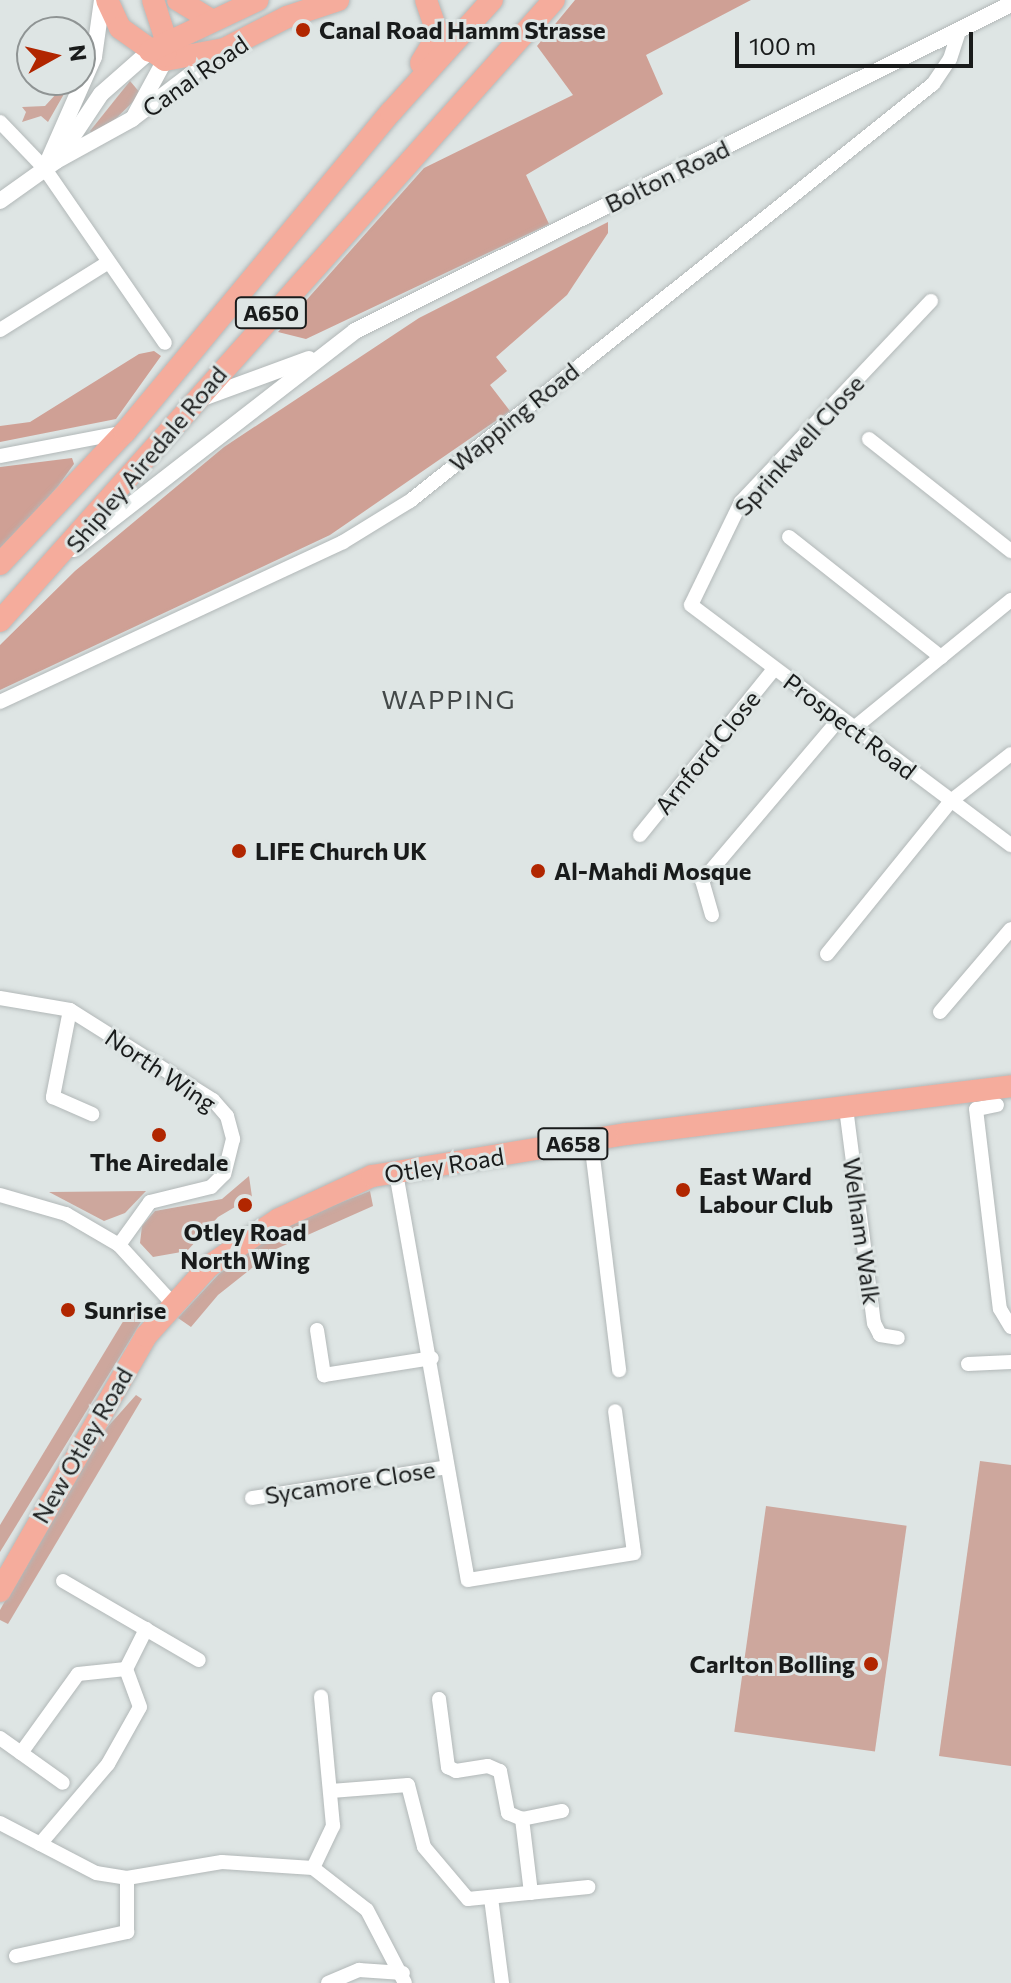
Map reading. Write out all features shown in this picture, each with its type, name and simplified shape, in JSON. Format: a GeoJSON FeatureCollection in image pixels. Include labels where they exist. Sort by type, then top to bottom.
{"type":"FeatureCollection","features":[{"type":"Feature","properties":{"kind":"main road"},"geometry":{"type":"LineString","coordinates":[[105,0],[120,28],[161,51],[224,49]]}},
{"type":"Feature","properties":{"kind":"main road"},"geometry":{"type":"LineString","coordinates":[[153,0],[161,51]]}},
{"type":"Feature","properties":{"kind":"main road"},"geometry":{"type":"LineString","coordinates":[[178,0],[210,19]]}},
{"type":"Feature","properties":{"kind":"main road","name":"Canal Road"},"geometry":{"type":"LineString","coordinates":[[161,51],[210,19],[258,0]]}},
{"type":"Feature","properties":{"kind":"main road","name":"Canal Road"},"geometry":{"type":"LineString","coordinates":[[224,49],[287,17],[338,0]]}},
{"type":"Feature","properties":{"kind":"main road"},"geometry":{"type":"LineString","coordinates":[[391,112],[438,35],[426,0]]}},
{"type":"Feature","properties":{"kind":"main road","name":"Shipley Airedale Road"},"geometry":{"type":"LineString","coordinates":[[0,564],[125,432],[391,112],[492,0]]}},
{"type":"Feature","properties":{"kind":"main road","name":"Shipley Airedale Road"},"geometry":{"type":"LineString","coordinates":[[0,621],[60,559],[193,401],[549,3]]}},
{"type":"Feature","properties":{"kind":"main road"},"geometry":{"type":"LineString","coordinates":[[125,432],[193,401]]}},
{"type":"Feature","properties":{"kind":"main road","name":"Otley Road"},"geometry":{"type":"LineString","coordinates":[[174,1305],[209,1266],[279,1219],[372,1176],[591,1141],[1011,1086]]}},
{"type":"Feature","properties":{"kind":"main road","name":"New Otley Road"},"geometry":{"type":"LineString","coordinates":[[0,1591],[124,1371],[174,1305]]}},
{"type":"Feature","properties":{"kind":"street"},"geometry":{"type":"LineString","coordinates":[[50,165],[94,57],[105,0]]}},
{"type":"Feature","properties":{"kind":"street","name":"Bolton Road"},"geometry":{"type":"LineString","coordinates":[[60,559],[355,331],[958,34],[1011,4]]}},
{"type":"Feature","properties":{"kind":"street","name":"Wapping Road"},"geometry":{"type":"LineString","coordinates":[[0,702],[343,542],[410,501],[933,84],[950,59],[958,34]]}},
{"type":"Feature","properties":{"kind":"street","name":"Canal Road"},"geometry":{"type":"LineString","coordinates":[[0,201],[50,165],[132,119],[224,49]]}},
{"type":"Feature","properties":{"kind":"street"},"geometry":{"type":"LineString","coordinates":[[132,119],[161,51]]}},
{"type":"Feature","properties":{"kind":"street","name":"Canal Road"},"geometry":{"type":"LineString","coordinates":[[50,165],[101,94],[161,51]]}},
{"type":"Feature","properties":{"kind":"street"},"geometry":{"type":"LineString","coordinates":[[0,122],[50,165],[109,262],[165,343]]}},
{"type":"Feature","properties":{"kind":"street"},"geometry":{"type":"LineString","coordinates":[[0,330],[109,262]]}},
{"type":"Feature","properties":{"kind":"street","name":"Sprinkwell Close"},"geometry":{"type":"LineString","coordinates":[[691,605],[741,502],[931,301]]}},
{"type":"Feature","properties":{"kind":"street","name":"Bolton Road"},"geometry":{"type":"LineString","coordinates":[[193,401],[326,352]]}},
{"type":"Feature","properties":{"kind":"street"},"geometry":{"type":"LineString","coordinates":[[0,456],[125,432]]}},
{"type":"Feature","properties":{"kind":"street"},"geometry":{"type":"LineString","coordinates":[[869,439],[1011,551]]}},
{"type":"Feature","properties":{"kind":"street"},"geometry":{"type":"LineString","coordinates":[[789,537],[941,657]]}},
{"type":"Feature","properties":{"kind":"street"},"geometry":{"type":"LineString","coordinates":[[854,728],[1011,600]]}},
{"type":"Feature","properties":{"kind":"street","name":"Prospect Road"},"geometry":{"type":"LineString","coordinates":[[691,605],[1011,845]]}},
{"type":"Feature","properties":{"kind":"street","name":"Arnford Close"},"geometry":{"type":"LineString","coordinates":[[640,835],[774,669]]}},
{"type":"Feature","properties":{"kind":"street"},"geometry":{"type":"LineString","coordinates":[[712,915],[702,881],[840,718]]}},
{"type":"Feature","properties":{"kind":"street"},"geometry":{"type":"LineString","coordinates":[[827,954],[951,801],[1011,754]]}},
{"type":"Feature","properties":{"kind":"street"},"geometry":{"type":"LineString","coordinates":[[940,1012],[1011,929]]}},
{"type":"Feature","properties":{"kind":"street","name":"North Wing"},"geometry":{"type":"LineString","coordinates":[[0,998],[70,1010],[213,1100],[227,1116],[233,1139],[224,1174],[211,1187],[150,1202],[119,1245]]}},
{"type":"Feature","properties":{"kind":"street"},"geometry":{"type":"LineString","coordinates":[[70,1010],[53,1097],[92,1114]]}},
{"type":"Feature","properties":{"kind":"street"},"geometry":{"type":"LineString","coordinates":[[997,1105],[976,1109],[1000,1309],[1011,1327]]}},
{"type":"Feature","properties":{"kind":"street","name":"Welham Walk"},"geometry":{"type":"LineString","coordinates":[[846,1108],[874,1323],[880,1335],[898,1338]]}},
{"type":"Feature","properties":{"kind":"street"},"geometry":{"type":"LineString","coordinates":[[591,1141],[619,1370]]}},
{"type":"Feature","properties":{"kind":"street","name":"Sycamore Close"},"geometry":{"type":"LineString","coordinates":[[396,1173],[432,1358],[447,1467],[468,1580],[634,1553],[615,1411]]}},
{"type":"Feature","properties":{"kind":"street"},"geometry":{"type":"LineString","coordinates":[[0,1195],[66,1214],[119,1245],[174,1305]]}},
{"type":"Feature","properties":{"kind":"street"},"geometry":{"type":"LineString","coordinates":[[317,1330],[324,1375],[432,1358]]}},
{"type":"Feature","properties":{"kind":"street"},"geometry":{"type":"LineString","coordinates":[[968,1364],[1011,1362]]}},
{"type":"Feature","properties":{"kind":"street","name":"Sycamore Close"},"geometry":{"type":"LineString","coordinates":[[252,1498],[447,1467]]}},
{"type":"Feature","properties":{"kind":"street"},"geometry":{"type":"LineString","coordinates":[[63,1581],[199,1660]]}},
{"type":"Feature","properties":{"kind":"street"},"geometry":{"type":"LineString","coordinates":[[40,1844],[108,1764],[140,1707],[126,1669],[146,1629]]}},
{"type":"Feature","properties":{"kind":"street"},"geometry":{"type":"LineString","coordinates":[[21,1753],[78,1674],[98,1668],[126,1669]]}},
{"type":"Feature","properties":{"kind":"street"},"geometry":{"type":"LineString","coordinates":[[313,1868],[333,1826],[321,1697]]}},
{"type":"Feature","properties":{"kind":"street"},"geometry":{"type":"LineString","coordinates":[[439,1699],[448,1767],[456,1771],[488,1766],[500,1771],[508,1813],[522,1819],[562,1811]]}},
{"type":"Feature","properties":{"kind":"street"},"geometry":{"type":"LineString","coordinates":[[0,1738],[63,1783]]}},
{"type":"Feature","properties":{"kind":"street"},"geometry":{"type":"LineString","coordinates":[[331,1791],[408,1785],[427,1851],[468,1899],[588,1887]]}},
{"type":"Feature","properties":{"kind":"street"},"geometry":{"type":"LineString","coordinates":[[522,1819],[531,1893]]}},
{"type":"Feature","properties":{"kind":"street"},"geometry":{"type":"LineString","coordinates":[[0,1823],[96,1873],[127,1878],[222,1862],[313,1868],[367,1910],[404,1978]]}},
{"type":"Feature","properties":{"kind":"street"},"geometry":{"type":"LineString","coordinates":[[16,1956],[127,1932],[127,1878]]}},
{"type":"Feature","properties":{"kind":"street"},"geometry":{"type":"LineString","coordinates":[[491,1898],[502,1983]]}},
{"type":"Feature","properties":{"kind":"street"},"geometry":{"type":"LineString","coordinates":[[328,1983],[359,1970],[404,1978]]}},
{"type":"Feature","properties":{"kind":"shaded area"},"geometry":{"type":"Polygon","coordinates":[[[575,0],[751,0],[646,55],[663,94],[526,175],[549,224],[306,339],[278,332],[424,168],[573,95],[537,46],[575,0]]]}},
{"type":"Feature","properties":{"kind":"shaded area"},"geometry":{"type":"Polygon","coordinates":[[[130,81],[141,94],[96,138],[90,131],[130,81]]]}},
{"type":"Feature","properties":{"kind":"shaded area"},"geometry":{"type":"Polygon","coordinates":[[[54,96],[63,96],[48,122],[41,116],[22,122],[26,112],[22,107],[45,106],[54,96]]]}},
{"type":"Feature","properties":{"kind":"shaded area"},"geometry":{"type":"Polygon","coordinates":[[[608,222],[608,233],[567,295],[496,357],[507,371],[490,385],[510,411],[330,535],[0,690],[0,645],[75,571],[224,447],[419,318],[608,222]]]}},
{"type":"Feature","properties":{"kind":"shaded area"},"geometry":{"type":"Polygon","coordinates":[[[154,351],[161,356],[116,419],[0,442],[0,426],[30,422],[139,354],[154,351]]]}},
{"type":"Feature","properties":{"kind":"shaded area"},"geometry":{"type":"Polygon","coordinates":[[[72,458],[74,464],[58,486],[0,553],[0,467],[72,458]]]}},
{"type":"Feature","properties":{"kind":"shaded area"},"geometry":{"type":"Polygon","coordinates":[[[249,1176],[252,1197],[218,1217],[187,1251],[153,1257],[140,1243],[142,1226],[155,1211],[222,1199],[249,1176]]]}},
{"type":"Feature","properties":{"kind":"shaded area"},"geometry":{"type":"Polygon","coordinates":[[[146,1191],[125,1213],[104,1221],[49,1192],[146,1191]]]}},
{"type":"Feature","properties":{"kind":"shaded area"},"geometry":{"type":"Polygon","coordinates":[[[370,1191],[373,1206],[276,1249],[218,1295],[191,1327],[178,1318],[219,1274],[287,1224],[370,1191]]]}},
{"type":"Feature","properties":{"kind":"shaded area"},"geometry":{"type":"Polygon","coordinates":[[[133,1305],[147,1312],[0,1552],[0,1525],[133,1305]]]}},
{"type":"Feature","properties":{"kind":"shaded area"},"geometry":{"type":"Polygon","coordinates":[[[136,1395],[142,1399],[8,1624],[0,1620],[0,1610],[96,1440],[136,1395]]]}},
{"type":"Feature","properties":{"kind":"shaded area"},"geometry":{"type":"Polygon","coordinates":[[[980,1461],[1011,1465],[1011,1766],[939,1756],[980,1461]]]}},
{"type":"Feature","properties":{"kind":"shaded area"},"geometry":{"type":"Polygon","coordinates":[[[766,1506],[907,1526],[875,1752],[734,1732],[766,1506]]]}},
{"type":"Feature","properties":{"kind":"place","name":"Canal Road Hamm Strasse"},"geometry":{"type":"Point","coordinates":[303,30]}},
{"type":"Feature","properties":{"kind":"place","name":"LIFE Church UK"},"geometry":{"type":"Point","coordinates":[239,851]}},
{"type":"Feature","properties":{"kind":"place","name":"Al‐Mahdi Mosque"},"geometry":{"type":"Point","coordinates":[538,871]}},
{"type":"Feature","properties":{"kind":"place","name":"The Airedale"},"geometry":{"type":"Point","coordinates":[159,1135]}},
{"type":"Feature","properties":{"kind":"place","name":"East Ward Labour Club"},"geometry":{"type":"Point","coordinates":[683,1190]}},
{"type":"Feature","properties":{"kind":"place","name":"Otley Road North Wing"},"geometry":{"type":"Point","coordinates":[245,1205]}},
{"type":"Feature","properties":{"kind":"place","name":"Sunrise"},"geometry":{"type":"Point","coordinates":[68,1310]}},
{"type":"Feature","properties":{"kind":"place","name":"Carlton Bolling"},"geometry":{"type":"Point","coordinates":[871,1664]}},
{"type":"Feature","properties":{"kind":"district","name":"WAPPING"},"geometry":{"type":"Point","coordinates":[449,699]}}]}
